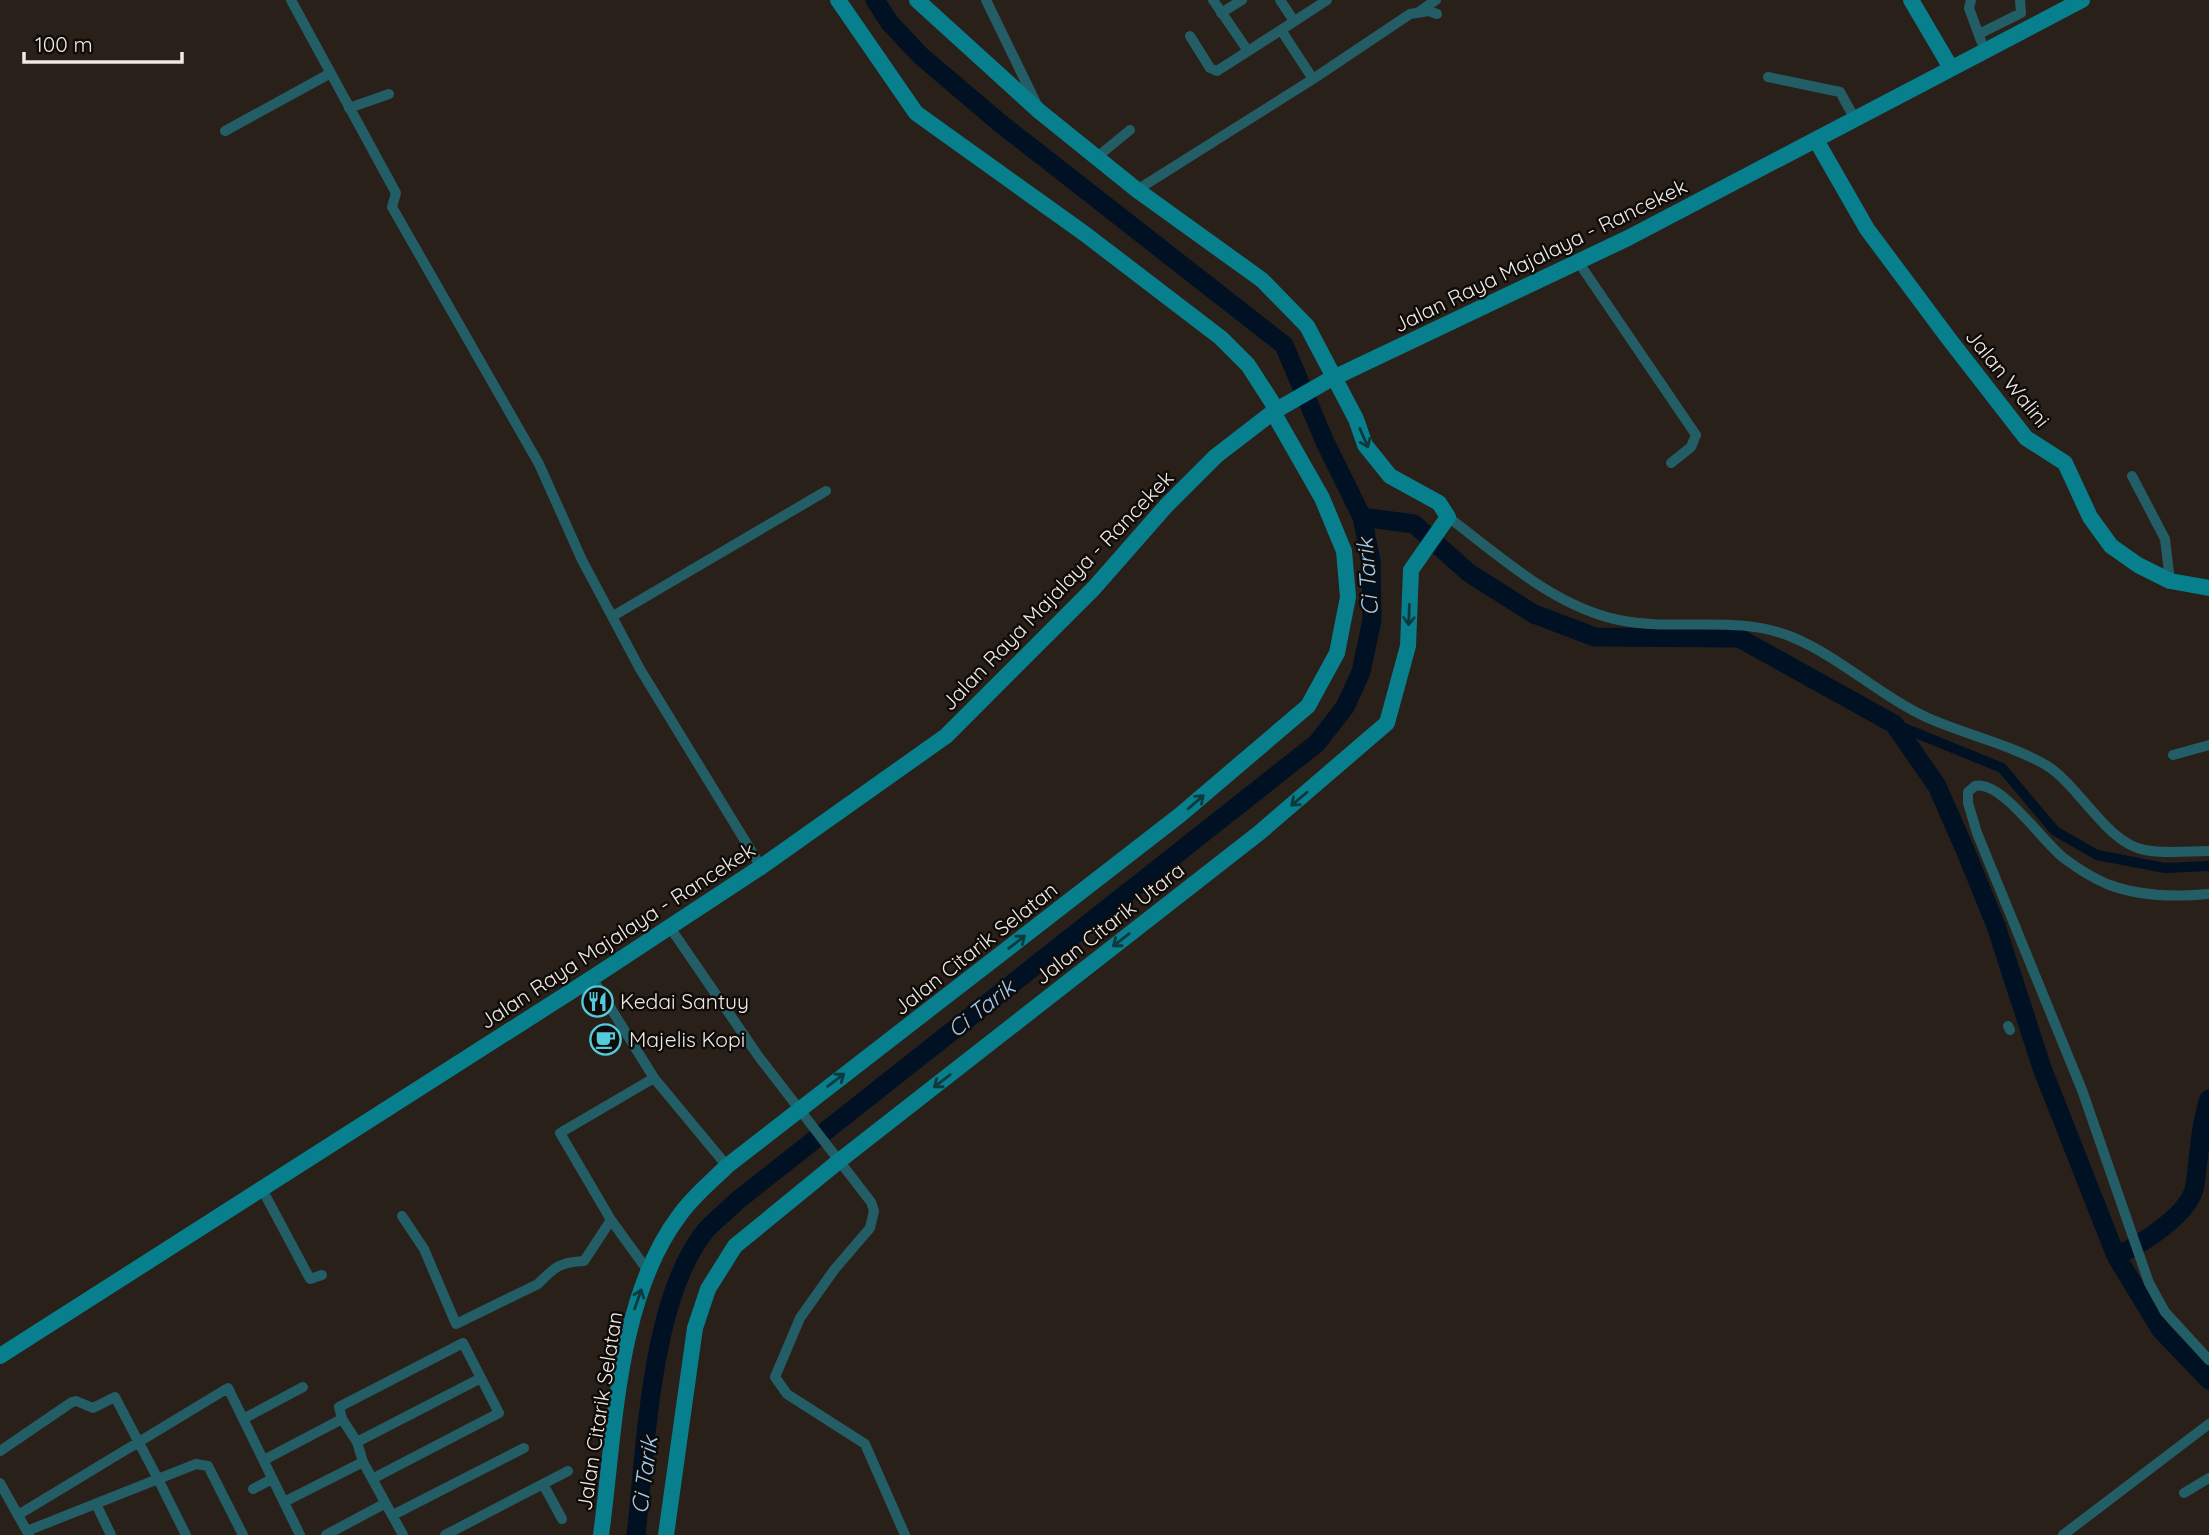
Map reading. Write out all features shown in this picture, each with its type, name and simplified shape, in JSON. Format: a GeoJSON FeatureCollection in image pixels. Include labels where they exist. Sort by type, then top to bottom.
{"type":"FeatureCollection","features":[{"type":"Feature","properties":{"kind":"street"},"geometry":{"type":"LineString","coordinates":[[291,0],[396,193],[392,207],[539,464],[582,560],[640,669],[761,867]]}},
{"type":"Feature","properties":{"kind":"street","name":"Jalan Citarik Selatan"},"geometry":{"type":"LineString","coordinates":[[601,1535],[627,1334],[648,1271],[679,1215],[727,1166],[1180,815],[1308,706],[1337,653],[1348,597],[1344,551],[1322,498],[1280,408],[1248,365],[1221,338],[1085,234],[916,113],[838,0]]}},
{"type":"Feature","properties":{"kind":"street"},"geometry":{"type":"LineString","coordinates":[[917,0],[927,13],[1039,111],[1137,190],[1262,280],[1307,326],[1331,379],[1356,419],[1365,445],[1390,476],[1439,503],[1448,520],[1536,583],[1574,605],[1619,620],[1754,625],[1791,637],[1818,650],[1870,687],[1928,718],[2015,750],[2048,766],[2113,833],[2144,850],[2209,851]]}},
{"type":"Feature","properties":{"kind":"street"},"geometry":{"type":"LineString","coordinates":[[986,0],[1039,111]]}},
{"type":"Feature","properties":{"kind":"street"},"geometry":{"type":"LineString","coordinates":[[1213,0],[1248,51]]}},
{"type":"Feature","properties":{"kind":"street"},"geometry":{"type":"LineString","coordinates":[[1221,13],[1242,0]]}},
{"type":"Feature","properties":{"kind":"street"},"geometry":{"type":"LineString","coordinates":[[1280,0],[1294,21]]}},
{"type":"Feature","properties":{"kind":"street"},"geometry":{"type":"LineString","coordinates":[[1190,36],[1214,71],[1327,0]]}},
{"type":"Feature","properties":{"kind":"street"},"geometry":{"type":"LineString","coordinates":[[1137,190],[1436,0]]}},
{"type":"Feature","properties":{"kind":"street"},"geometry":{"type":"LineString","coordinates":[[1911,0],[1951,68]]}},
{"type":"Feature","properties":{"kind":"street"},"geometry":{"type":"LineString","coordinates":[[1971,0],[1969,8],[1982,42],[2021,13],[2020,0]]}},
{"type":"Feature","properties":{"kind":"street","name":"Jalan Raya Majalaya - Rancekek"},"geometry":{"type":"LineString","coordinates":[[0,1356],[592,978],[761,867],[946,736],[1094,588],[1166,506],[1216,456],[1280,408],[1331,379],[1578,263],[1951,68],[1982,42],[2071,3]]}},
{"type":"Feature","properties":{"kind":"street"},"geometry":{"type":"LineString","coordinates":[[1420,11],[1437,14]]}},
{"type":"Feature","properties":{"kind":"street"},"geometry":{"type":"LineString","coordinates":[[1281,30],[1313,79]]}},
{"type":"Feature","properties":{"kind":"street"},"geometry":{"type":"LineString","coordinates":[[225,131],[329,74]]}},
{"type":"Feature","properties":{"kind":"street"},"geometry":{"type":"LineString","coordinates":[[1769,77],[1839,92],[1855,119]]}},
{"type":"Feature","properties":{"kind":"street"},"geometry":{"type":"LineString","coordinates":[[349,108],[389,94]]}},
{"type":"Feature","properties":{"kind":"street"},"geometry":{"type":"LineString","coordinates":[[1097,157],[1130,130]]}},
{"type":"Feature","properties":{"kind":"street","name":"Jalan Walini"},"geometry":{"type":"LineString","coordinates":[[1816,140],[1867,229],[2026,438],[2065,463],[2102,535],[2122,555],[2170,581],[2209,588]]}},
{"type":"Feature","properties":{"kind":"street"},"geometry":{"type":"LineString","coordinates":[[1578,263],[1696,435],[1691,447],[1671,463]]}},
{"type":"Feature","properties":{"kind":"street"},"geometry":{"type":"LineString","coordinates":[[2132,476],[2165,539],[2170,581]]}},
{"type":"Feature","properties":{"kind":"street"},"geometry":{"type":"LineString","coordinates":[[613,616],[826,491]]}},
{"type":"Feature","properties":{"kind":"street","name":"Jalan Citarik Utara"},"geometry":{"type":"LineString","coordinates":[[666,1535],[695,1328],[708,1289],[735,1246],[838,1159],[1259,833],[1387,723],[1408,646],[1411,570],[1448,520]]}},
{"type":"Feature","properties":{"kind":"street"},"geometry":{"type":"LineString","coordinates":[[2173,755],[2209,745]]}},
{"type":"Feature","properties":{"kind":"street"},"geometry":{"type":"LineString","coordinates":[[2209,894],[2191,896],[2126,890],[2105,883],[2064,858],[2004,797],[1987,785],[1975,786],[1969,792],[1968,803],[1977,833],[2082,1090],[2134,1247],[2165,1312],[2209,1360]]}},
{"type":"Feature","properties":{"kind":"street"},"geometry":{"type":"LineString","coordinates":[[669,926],[800,1112],[871,1202],[873,1219],[870,1228],[834,1270],[800,1318],[775,1377],[786,1394],[864,1444],[905,1535]]}},
{"type":"Feature","properties":{"kind":"street"},"geometry":{"type":"LineString","coordinates":[[592,978],[654,1078],[727,1166]]}},
{"type":"Feature","properties":{"kind":"street"},"geometry":{"type":"LineString","coordinates":[[648,1271],[611,1220],[560,1133],[654,1078]]}},
{"type":"Feature","properties":{"kind":"street"},"geometry":{"type":"LineString","coordinates":[[262,1189],[310,1279],[322,1275]]}},
{"type":"Feature","properties":{"kind":"street"},"geometry":{"type":"LineString","coordinates":[[402,1216],[431,1264],[456,1324],[538,1284],[545,1273],[556,1267],[573,1260],[584,1261],[611,1220]]}},
{"type":"Feature","properties":{"kind":"street"},"geometry":{"type":"LineString","coordinates":[[374,1478],[499,1413],[463,1343],[342,1403],[339,1407],[342,1419],[357,1442],[363,1462],[403,1535]]}},
{"type":"Feature","properties":{"kind":"street"},"geometry":{"type":"LineString","coordinates":[[357,1442],[481,1378]]}},
{"type":"Feature","properties":{"kind":"street"},"geometry":{"type":"LineString","coordinates":[[243,1419],[303,1387]]}},
{"type":"Feature","properties":{"kind":"street"},"geometry":{"type":"LineString","coordinates":[[18,1515],[228,1388],[300,1535]]}},
{"type":"Feature","properties":{"kind":"street"},"geometry":{"type":"LineString","coordinates":[[0,1451],[72,1402],[93,1408],[115,1397],[186,1535]]}},
{"type":"Feature","properties":{"kind":"street"},"geometry":{"type":"LineString","coordinates":[[264,1460],[342,1419]]}},
{"type":"Feature","properties":{"kind":"street"},"geometry":{"type":"LineString","coordinates":[[2063,1535],[2209,1424]]}},
{"type":"Feature","properties":{"kind":"street"},"geometry":{"type":"LineString","coordinates":[[394,1515],[524,1448]]}},
{"type":"Feature","properties":{"kind":"street"},"geometry":{"type":"LineString","coordinates":[[284,1502],[363,1462]]}},
{"type":"Feature","properties":{"kind":"street"},"geometry":{"type":"LineString","coordinates":[[0,1483],[28,1533],[196,1464],[208,1466],[243,1535]]}},
{"type":"Feature","properties":{"kind":"street"},"geometry":{"type":"LineString","coordinates":[[445,1535],[568,1471]]}},
{"type":"Feature","properties":{"kind":"street"},"geometry":{"type":"LineString","coordinates":[[2185,1493],[2209,1478]]}},
{"type":"Feature","properties":{"kind":"street"},"geometry":{"type":"LineString","coordinates":[[253,1489],[272,1479]]}},
{"type":"Feature","properties":{"kind":"street"},"geometry":{"type":"LineString","coordinates":[[543,1484],[562,1519]]}},
{"type":"Feature","properties":{"kind":"street"},"geometry":{"type":"LineString","coordinates":[[96,1504],[111,1535]]}},
{"type":"Feature","properties":{"kind":"street"},"geometry":{"type":"LineString","coordinates":[[326,1535],[384,1504]]}},
{"type":"Feature","properties":{"kind":"waterway","name":"Ci Tarik"},"geometry":{"type":"LineString","coordinates":[[636,1535],[648,1419],[662,1334],[673,1294],[687,1259],[706,1230],[737,1201],[1317,743],[1345,707],[1361,672],[1372,620],[1371,560],[1362,517],[1325,442],[1284,345],[1000,123],[921,56],[889,22],[875,0]]}},
{"type":"Feature","properties":{"kind":"waterway"},"geometry":{"type":"LineString","coordinates":[[1362,517],[1414,524],[1469,573],[1534,614],[1595,637],[1739,638],[1894,724],[1937,786],[1966,852],[1996,926],[2042,1068],[2116,1256],[2163,1227],[2175,1217],[2191,1196],[2209,1099]]}},
{"type":"Feature","properties":{"kind":"waterway"},"geometry":{"type":"LineString","coordinates":[[1894,724],[2002,768],[2055,831],[2097,855],[2165,868],[2209,866]]}},
{"type":"Feature","properties":{"kind":"waterway"},"geometry":{"type":"LineString","coordinates":[[2116,1256],[2161,1330],[2209,1380]]}},
{"type":"Feature","properties":{"kind":"place","name":"Kedai Santuy"},"geometry":{"type":"Point","coordinates":[597,1001]}},
{"type":"Feature","properties":{"kind":"place","name":"Majelis Kopi"},"geometry":{"type":"Point","coordinates":[606,1039]}}]}
